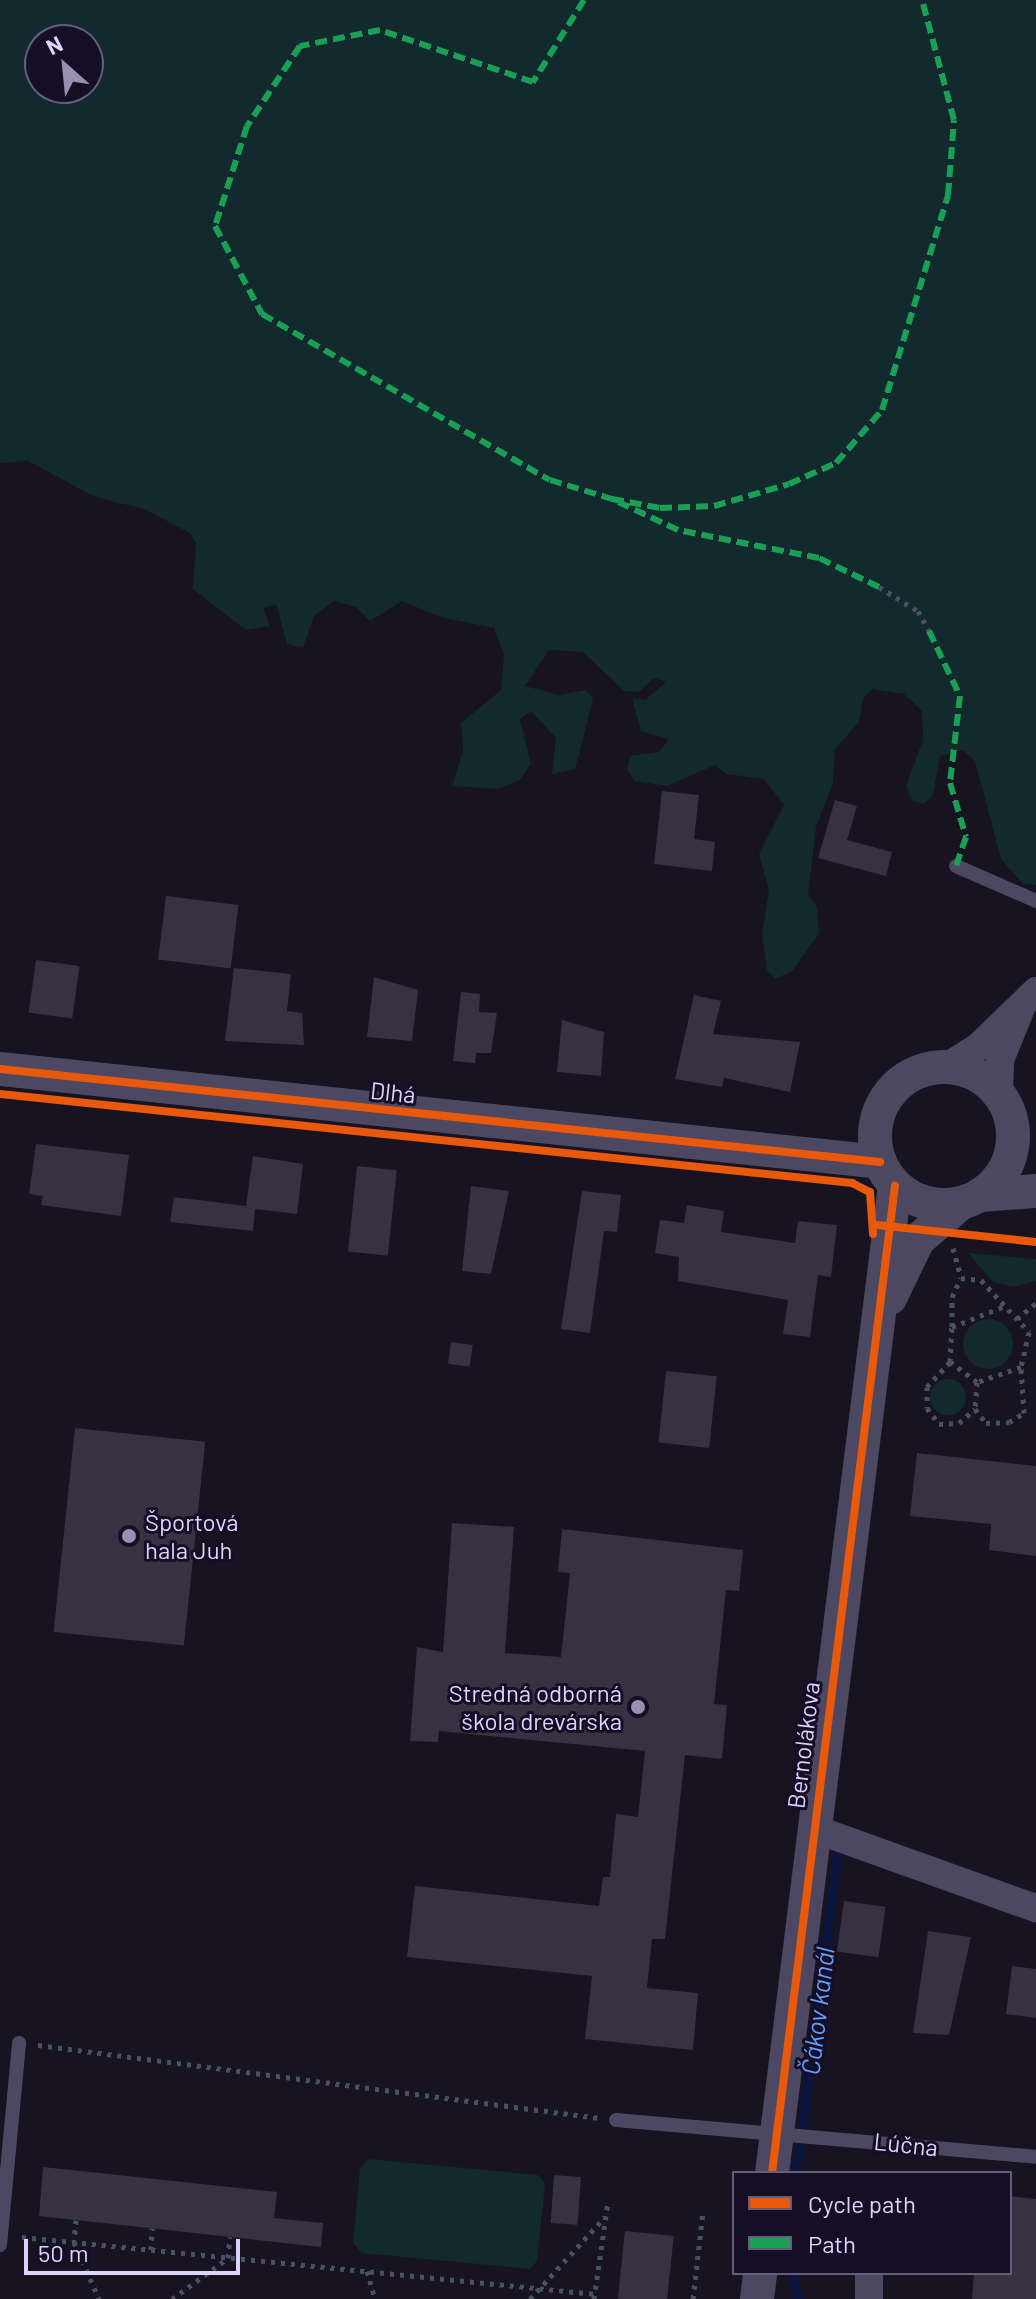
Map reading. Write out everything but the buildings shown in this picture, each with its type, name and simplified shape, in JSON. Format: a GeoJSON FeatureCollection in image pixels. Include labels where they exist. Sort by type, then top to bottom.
{"type":"FeatureCollection","features":[{"type":"Feature","properties":{"kind":"street"},"geometry":{"type":"LineString","coordinates":[[946,1067],[1030,997]]}},
{"type":"Feature","properties":{"kind":"street"},"geometry":{"type":"LineString","coordinates":[[999,1094],[1000,1060],[1030,997]]}},
{"type":"Feature","properties":{"kind":"street"},"geometry":{"type":"LineString","coordinates":[[782,1154],[844,1139],[879,1112],[913,1074],[946,1067],[966,1071],[999,1094],[1024,1138],[1007,1165],[918,1240],[877,1323]]}},
{"type":"Feature","properties":{"kind":"street","name":"Dlhá"},"geometry":{"type":"LineString","coordinates":[[0,1069],[782,1154],[888,1174]]}},
{"type":"Feature","properties":{"kind":"street"},"geometry":{"type":"LineString","coordinates":[[879,1112],[888,1174],[925,1203],[1036,1191]]}},
{"type":"Feature","properties":{"kind":"street","name":"Bernolákova"},"geometry":{"type":"LineString","coordinates":[[772,2171],[812,1828],[877,1323],[888,1174]]}},
{"type":"Feature","properties":{"kind":"street"},"geometry":{"type":"LineString","coordinates":[[812,1828],[1036,1908]]}},
{"type":"Feature","properties":{"kind":"street"},"geometry":{"type":"LineString","coordinates":[[757,2299],[760,2275]]}},
{"type":"Feature","properties":{"kind":"street"},"geometry":{"type":"LineString","coordinates":[[869,2275],[869,2299]]}},
{"type":"Feature","properties":{"kind":"lane"},"geometry":{"type":"LineString","coordinates":[[956,866],[1036,901]]}},
{"type":"Feature","properties":{"kind":"lane"},"geometry":{"type":"LineString","coordinates":[[0,2245],[19,2043]]}},
{"type":"Feature","properties":{"kind":"lane","name":"Lúčna"},"geometry":{"type":"LineString","coordinates":[[616,2120],[1036,2157]]}},
{"type":"Feature","properties":{"kind":"path"},"geometry":{"type":"LineString","coordinates":[[879,587],[918,611],[929,631]]}},
{"type":"Feature","properties":{"kind":"path"},"geometry":{"type":"LineString","coordinates":[[952,1243],[961,1278],[952,1297],[950,1362],[927,1387],[927,1408],[939,1424],[959,1423],[975,1409]]}},
{"type":"Feature","properties":{"kind":"path"},"geometry":{"type":"LineString","coordinates":[[961,1278],[981,1280],[1029,1332],[1021,1367],[1024,1413],[1009,1422],[986,1423],[975,1409],[977,1382]]}},
{"type":"Feature","properties":{"kind":"path"},"geometry":{"type":"LineString","coordinates":[[1017,1319],[1036,1303]]}},
{"type":"Feature","properties":{"kind":"path"},"geometry":{"type":"LineString","coordinates":[[952,1327],[1005,1306]]}},
{"type":"Feature","properties":{"kind":"path"},"geometry":{"type":"LineString","coordinates":[[950,1362],[977,1382]]}},
{"type":"Feature","properties":{"kind":"path"},"geometry":{"type":"LineString","coordinates":[[977,1382],[1021,1367]]}},
{"type":"Feature","properties":{"kind":"path"},"geometry":{"type":"LineString","coordinates":[[19,2043],[616,2120]]}},
{"type":"Feature","properties":{"kind":"path"},"geometry":{"type":"LineString","coordinates":[[1,2235],[595,2296],[608,2202]]}},
{"type":"Feature","properties":{"kind":"path"},"geometry":{"type":"LineString","coordinates":[[693,2299],[703,2211]]}},
{"type":"Feature","properties":{"kind":"path"},"geometry":{"type":"LineString","coordinates":[[530,2299],[605,2217]]}},
{"type":"Feature","properties":{"kind":"path"},"geometry":{"type":"LineString","coordinates":[[76,2220],[74,2242],[99,2299]]}},
{"type":"Feature","properties":{"kind":"path"},"geometry":{"type":"LineString","coordinates":[[151,2250],[152,2228]]}},
{"type":"Feature","properties":{"kind":"path"},"geometry":{"type":"LineString","coordinates":[[172,2299],[228,2258],[230,2237]]}},
{"type":"Feature","properties":{"kind":"path"},"geometry":{"type":"LineString","coordinates":[[367,2271],[375,2299]]}},
{"type":"Feature","properties":{"kind":"green space"},"geometry":{"type":"Polygon","coordinates":[[[0,0],[1036,0],[1036,885],[1023,884],[1001,859],[975,761],[963,750],[940,756],[933,795],[924,804],[912,801],[906,786],[923,740],[922,711],[904,694],[872,689],[863,698],[859,722],[835,749],[833,783],[816,827],[808,895],[817,907],[819,933],[792,971],[775,979],[767,970],[762,934],[769,890],[759,854],[784,805],[764,779],[726,774],[715,765],[667,786],[635,781],[627,770],[630,756],[659,752],[669,739],[641,731],[632,698],[645,700],[666,682],[654,678],[639,692],[624,691],[583,652],[549,650],[525,686],[559,695],[586,690],[593,699],[575,769],[552,774],[556,738],[531,711],[520,719],[531,764],[520,780],[498,789],[452,786],[463,751],[461,723],[501,690],[504,654],[494,628],[440,617],[402,601],[370,621],[356,607],[334,601],[314,616],[303,648],[287,644],[276,604],[263,608],[270,626],[246,630],[193,589],[196,543],[190,533],[144,509],[95,497],[28,461],[0,463],[0,0]]]}},
{"type":"Feature","properties":{"kind":"green space"},"geometry":{"type":"Polygon","coordinates":[[[968,1253],[1036,1259],[1036,1281],[1013,1287],[993,1282],[968,1253]]]}},
{"type":"Feature","properties":{"kind":"green space"},"geometry":{"type":"Polygon","coordinates":[[[988,1319],[1006,1326],[1013,1344],[1006,1362],[988,1369],[970,1362],[963,1344],[970,1326],[988,1319]]]}},
{"type":"Feature","properties":{"kind":"green space"},"geometry":{"type":"Polygon","coordinates":[[[948,1379],[960,1385],[966,1397],[960,1409],[948,1415],[936,1409],[930,1397],[936,1385],[948,1379]]]}},
{"type":"Feature","properties":{"kind":"green space"},"geometry":{"type":"Polygon","coordinates":[[[368,2159],[538,2175],[545,2184],[537,2261],[530,2269],[362,2253],[353,2243],[360,2168],[368,2159]]]}},
{"type":"Feature","properties":{"kind":"waterway","name":"Čákov kanál"},"geometry":{"type":"LineString","coordinates":[[796,2171],[838,1850]]}},
{"type":"Feature","properties":{"kind":"waterway","name":"Čákov kanál"},"geometry":{"type":"LineString","coordinates":[[792,2275],[798,2299]]}},
{"type":"Feature","properties":{"kind":"marked path"},"geometry":{"type":"LineString","coordinates":[[584,0],[533,82],[380,30],[300,46],[247,126],[215,226],[262,314],[550,480],[612,499]]}},
{"type":"Feature","properties":{"kind":"marked path"},"geometry":{"type":"LineString","coordinates":[[879,587],[819,558],[678,530],[612,499],[660,508],[714,506],[789,484],[836,463],[882,410],[948,195],[954,120],[922,0]]}},
{"type":"Feature","properties":{"kind":"marked path"},"geometry":{"type":"LineString","coordinates":[[929,631],[960,696],[950,783],[966,837],[956,866]]}},
{"type":"Feature","properties":{"kind":"cycle path"},"geometry":{"type":"LineString","coordinates":[[0,1069],[880,1162]]}},
{"type":"Feature","properties":{"kind":"cycle path"},"geometry":{"type":"LineString","coordinates":[[0,1094],[852,1183],[870,1192],[873,1234]]}},
{"type":"Feature","properties":{"kind":"cycle path"},"geometry":{"type":"LineString","coordinates":[[772,2171],[895,1186]]}},
{"type":"Feature","properties":{"kind":"cycle path"},"geometry":{"type":"LineString","coordinates":[[877,1225],[1036,1242]]}},
{"type":"Feature","properties":{"kind":"place","name":"Športová hala Juh"},"geometry":{"type":"Point","coordinates":[129,1536]}},
{"type":"Feature","properties":{"kind":"place","name":"Stredná odborná škola drevárska"},"geometry":{"type":"Point","coordinates":[638,1707]}}]}
